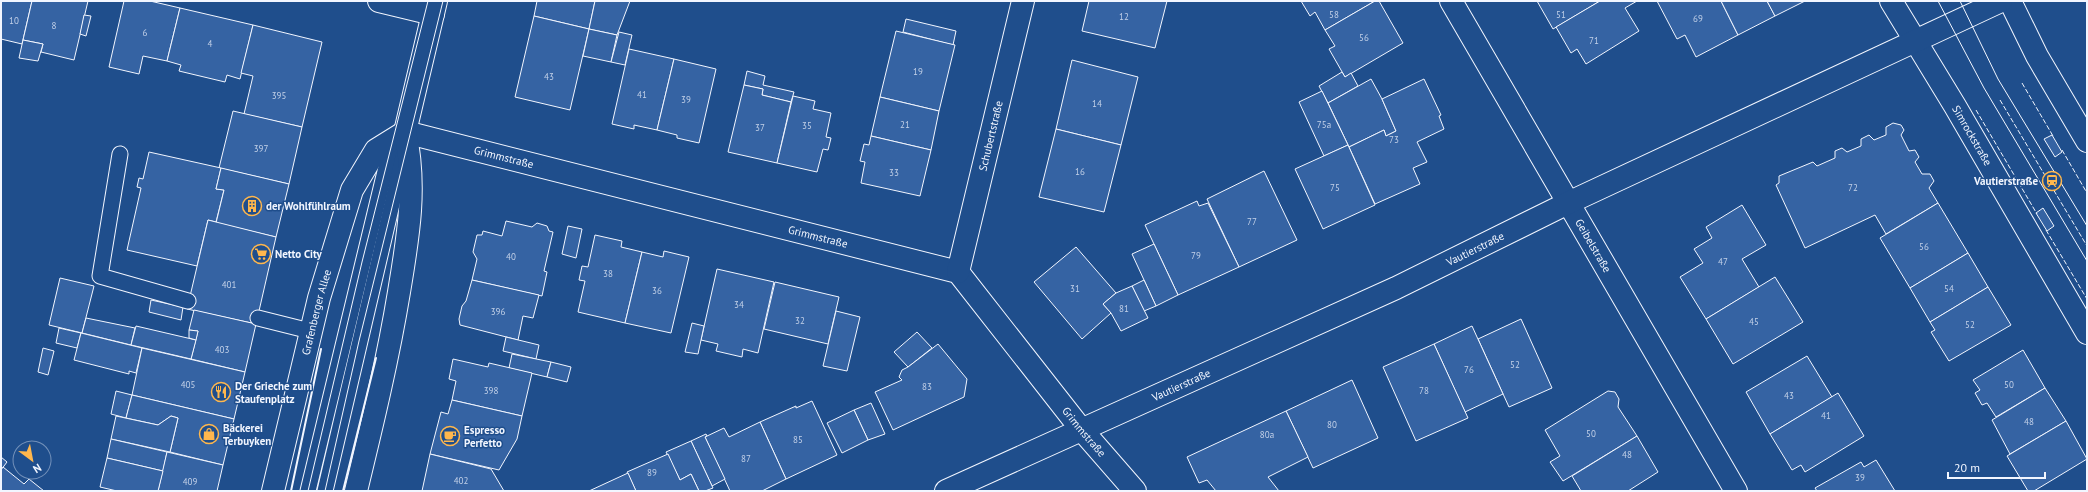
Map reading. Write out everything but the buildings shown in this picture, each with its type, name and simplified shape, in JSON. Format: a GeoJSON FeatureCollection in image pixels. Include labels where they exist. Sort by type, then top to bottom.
{"type":"FeatureCollection","features":[{"type":"Feature","properties":{"kind":"street"},"geometry":{"type":"LineString","coordinates":[[356,491],[391,339],[410,226],[409,152],[405,132],[434,8],[379,1]]}},
{"type":"Feature","properties":{"kind":"street","name":"Schubertstraße"},"geometry":{"type":"LineString","coordinates":[[958,272],[1023,1]]}},
{"type":"Feature","properties":{"kind":"street","name":"Geibelstraße"},"geometry":{"type":"LineString","coordinates":[[1451,1],[1736,491]]}},
{"type":"Feature","properties":{"kind":"street","name":"Simrockstraße"},"geometry":{"type":"LineString","coordinates":[[1891,1],[2087,333]]}},
{"type":"Feature","properties":{"kind":"street","name":"Vautierstraße"},"geometry":{"type":"LineString","coordinates":[[946,491],[1396,288],[1568,203],[2001,1]]}},
{"type":"Feature","properties":{"kind":"street"},"geometry":{"type":"LineString","coordinates":[[2010,1],[2037,56],[2087,141]]}},
{"type":"Feature","properties":{"kind":"street","name":"Grimmstraße"},"geometry":{"type":"LineString","coordinates":[[405,132],[958,272],[1081,429],[1135,491]]}},
{"type":"Feature","properties":{"kind":"street","name":"Grafenberger Allee"},"geometry":{"type":"LineString","coordinates":[[273,491],[310,331],[352,190],[376,150],[405,132]]}},
{"type":"Feature","properties":{"kind":"lane"},"geometry":{"type":"LineString","coordinates":[[308,491],[388,159],[405,132]]}},
{"type":"Feature","properties":{"kind":"lane"},"geometry":{"type":"LineString","coordinates":[[325,491],[403,162],[405,132]]}},
{"type":"Feature","properties":{"kind":"lane"},"geometry":{"type":"LineString","coordinates":[[120,154],[100,276],[188,301]]}},
{"type":"Feature","properties":{"kind":"lane"},"geometry":{"type":"LineString","coordinates":[[258,318],[310,331]]}},
{"type":"Feature","properties":{"kind":"tram line"},"geometry":{"type":"LineString","coordinates":[[308,491],[362,262],[428,1]]}},
{"type":"Feature","properties":{"kind":"tram line"},"geometry":{"type":"LineString","coordinates":[[325,491],[359,341],[443,1]]}},
{"type":"Feature","properties":{"kind":"tram line"},"geometry":{"type":"LineString","coordinates":[[1938,1],[1984,88],[2087,261]]}},
{"type":"Feature","properties":{"kind":"tram line"},"geometry":{"type":"LineString","coordinates":[[1960,1],[1998,79],[2087,226]]}},
{"type":"Feature","properties":{"kind":"fence"},"geometry":{"type":"LineString","coordinates":[[2022,83],[2053,136]]}},
{"type":"Feature","properties":{"kind":"fence"},"geometry":{"type":"LineString","coordinates":[[2000,100],[2087,246]]}},
{"type":"Feature","properties":{"kind":"fence"},"geometry":{"type":"LineString","coordinates":[[1976,110],[2037,214]]}},
{"type":"Feature","properties":{"kind":"fence"},"geometry":{"type":"LineString","coordinates":[[2062,150],[2087,193]]}},
{"type":"Feature","properties":{"kind":"fence"},"geometry":{"type":"LineString","coordinates":[[2046,230],[2087,299]]}},
{"type":"Feature","properties":{"kind":"wall"},"geometry":{"type":"LineString","coordinates":[[291,491],[321,349]]}},
{"type":"Feature","properties":{"kind":"wall"},"geometry":{"type":"LineString","coordinates":[[343,491],[376,358]]}},
{"type":"Feature","properties":{"kind":"place","name":"Vautierstraße"},"geometry":{"type":"Point","coordinates":[2052,181]}},
{"type":"Feature","properties":{"kind":"place","name":"der Wohlfühlraum"},"geometry":{"type":"Point","coordinates":[252,206]}},
{"type":"Feature","properties":{"kind":"place","name":"Netto City"},"geometry":{"type":"Point","coordinates":[261,254]}},
{"type":"Feature","properties":{"kind":"place","name":"Der Grieche zum Staufenplatz"},"geometry":{"type":"Point","coordinates":[221,392]}},
{"type":"Feature","properties":{"kind":"place","name":"Bäckerei Terbuyken"},"geometry":{"type":"Point","coordinates":[209,434]}},
{"type":"Feature","properties":{"kind":"place","name":"Espresso Perfetto"},"geometry":{"type":"Point","coordinates":[450,436]}}]}
